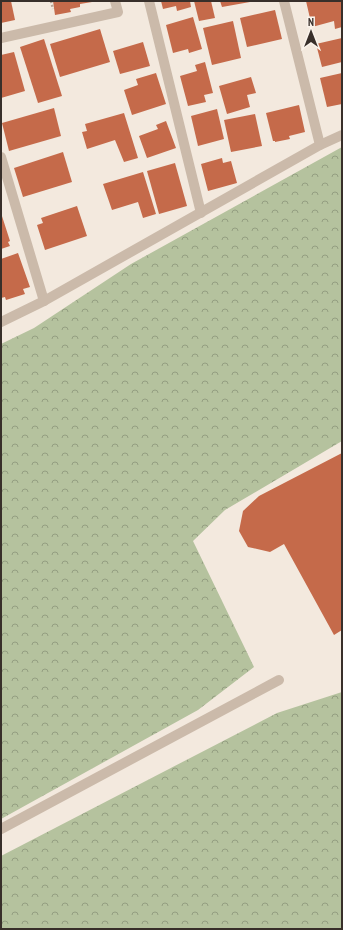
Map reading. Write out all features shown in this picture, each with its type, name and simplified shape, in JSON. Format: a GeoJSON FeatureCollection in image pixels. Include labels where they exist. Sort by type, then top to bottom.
{"type":"FeatureCollection","features":[{"type":"Feature","properties":{"kind":"street"},"geometry":{"type":"LineString","coordinates":[[1,38],[118,12],[115,1]]}},
{"type":"Feature","properties":{"kind":"street"},"geometry":{"type":"LineString","coordinates":[[149,1],[201,213]]}},
{"type":"Feature","properties":{"kind":"street"},"geometry":{"type":"LineString","coordinates":[[284,1],[320,145]]}},
{"type":"Feature","properties":{"kind":"street"},"geometry":{"type":"LineString","coordinates":[[1,322],[44,301],[320,145],[342,135]]}},
{"type":"Feature","properties":{"kind":"street"},"geometry":{"type":"LineString","coordinates":[[1,157],[44,301]]}},
{"type":"Feature","properties":{"kind":"street"},"geometry":{"type":"LineString","coordinates":[[1,829],[279,680]]}},
{"type":"Feature","properties":{"kind":"green space"},"geometry":{"type":"Polygon","coordinates":[[[342,147],[342,441],[225,510],[193,541],[254,667],[198,710],[1,819],[1,344],[34,328],[131,264],[342,147]]]}},
{"type":"Feature","properties":{"kind":"green space"},"geometry":{"type":"Polygon","coordinates":[[[342,692],[342,929],[1,929],[1,856],[277,713],[342,692]]]}},
{"type":"Feature","properties":{"kind":"building"},"geometry":{"type":"Polygon","coordinates":[[[1,1],[11,1],[15,20],[1,23],[1,1]]]}},
{"type":"Feature","properties":{"kind":"building"},"geometry":{"type":"Polygon","coordinates":[[[53,1],[92,2],[80,4],[80,7],[70,9],[71,12],[55,15],[53,1]]]}},
{"type":"Feature","properties":{"kind":"building"},"geometry":{"type":"Polygon","coordinates":[[[161,1],[190,1],[191,7],[177,11],[176,6],[163,9],[161,1]]]}},
{"type":"Feature","properties":{"kind":"building"},"geometry":{"type":"Polygon","coordinates":[[[194,1],[211,1],[215,18],[199,21],[194,1]]]}},
{"type":"Feature","properties":{"kind":"building"},"geometry":{"type":"Polygon","coordinates":[[[220,1],[250,1],[250,2],[222,7],[220,1]]]}},
{"type":"Feature","properties":{"kind":"building"},"geometry":{"type":"Polygon","coordinates":[[[306,1],[342,1],[342,27],[335,29],[334,21],[312,27],[306,1]]]}},
{"type":"Feature","properties":{"kind":"building"},"geometry":{"type":"Polygon","coordinates":[[[275,10],[282,39],[247,47],[240,18],[275,10]]]}},
{"type":"Feature","properties":{"kind":"building"},"geometry":{"type":"Polygon","coordinates":[[[193,17],[202,49],[189,53],[188,49],[173,53],[166,25],[193,17]]]}},
{"type":"Feature","properties":{"kind":"building"},"geometry":{"type":"Polygon","coordinates":[[[233,21],[241,58],[212,65],[203,28],[233,21]]]}},
{"type":"Feature","properties":{"kind":"building"},"geometry":{"type":"Polygon","coordinates":[[[100,29],[110,62],[60,77],[50,44],[100,29]]]}},
{"type":"Feature","properties":{"kind":"building"},"geometry":{"type":"Polygon","coordinates":[[[342,38],[342,62],[322,67],[316,44],[342,38]]]}},
{"type":"Feature","properties":{"kind":"building"},"geometry":{"type":"Polygon","coordinates":[[[44,39],[62,96],[38,103],[20,47],[44,39]]]}},
{"type":"Feature","properties":{"kind":"building"},"geometry":{"type":"Polygon","coordinates":[[[143,42],[150,66],[120,74],[113,51],[143,42]]]}},
{"type":"Feature","properties":{"kind":"building"},"geometry":{"type":"Polygon","coordinates":[[[14,52],[25,91],[1,98],[1,55],[14,52]]]}},
{"type":"Feature","properties":{"kind":"building"},"geometry":{"type":"Polygon","coordinates":[[[205,62],[213,93],[204,95],[206,102],[188,106],[180,76],[197,71],[195,65],[205,62]]]}},
{"type":"Feature","properties":{"kind":"building"},"geometry":{"type":"Polygon","coordinates":[[[156,73],[166,104],[132,115],[124,90],[138,85],[136,79],[156,73]]]}},
{"type":"Feature","properties":{"kind":"building"},"geometry":{"type":"Polygon","coordinates":[[[342,73],[342,104],[327,107],[320,78],[342,73]]]}},
{"type":"Feature","properties":{"kind":"building"},"geometry":{"type":"Polygon","coordinates":[[[251,77],[256,93],[247,95],[250,107],[227,114],[219,86],[251,77]]]}},
{"type":"Feature","properties":{"kind":"building"},"geometry":{"type":"Polygon","coordinates":[[[299,105],[305,132],[289,136],[290,139],[275,142],[273,141],[266,113],[299,105]]]}},
{"type":"Feature","properties":{"kind":"building"},"geometry":{"type":"Polygon","coordinates":[[[54,108],[61,136],[9,151],[2,123],[54,108]]]}},
{"type":"Feature","properties":{"kind":"building"},"geometry":{"type":"Polygon","coordinates":[[[217,109],[224,139],[198,146],[191,116],[217,109]]]}},
{"type":"Feature","properties":{"kind":"building"},"geometry":{"type":"Polygon","coordinates":[[[124,113],[138,158],[124,162],[115,140],[87,149],[82,132],[87,131],[85,124],[124,113]]]}},
{"type":"Feature","properties":{"kind":"building"},"geometry":{"type":"Polygon","coordinates":[[[255,114],[262,146],[231,152],[224,120],[255,114]]]}},
{"type":"Feature","properties":{"kind":"building"},"geometry":{"type":"Polygon","coordinates":[[[166,121],[176,148],[147,158],[139,136],[158,129],[156,125],[166,121]]]}},
{"type":"Feature","properties":{"kind":"building"},"geometry":{"type":"Polygon","coordinates":[[[63,152],[72,182],[23,197],[14,168],[63,152]]]}},
{"type":"Feature","properties":{"kind":"building"},"geometry":{"type":"Polygon","coordinates":[[[222,158],[223,163],[231,161],[237,183],[208,191],[201,164],[222,158]]]}},
{"type":"Feature","properties":{"kind":"building"},"geometry":{"type":"Polygon","coordinates":[[[175,163],[187,206],[159,214],[147,171],[175,163]]]}},
{"type":"Feature","properties":{"kind":"building"},"geometry":{"type":"Polygon","coordinates":[[[143,172],[156,214],[143,218],[138,202],[112,210],[103,184],[143,172]]]}},
{"type":"Feature","properties":{"kind":"building"},"geometry":{"type":"Polygon","coordinates":[[[77,206],[87,236],[45,250],[37,225],[43,223],[41,218],[77,206]]]}},
{"type":"Feature","properties":{"kind":"building"},"geometry":{"type":"Polygon","coordinates":[[[1,213],[10,241],[8,242],[10,246],[1,249],[1,213]]]}},
{"type":"Feature","properties":{"kind":"building"},"geometry":{"type":"Polygon","coordinates":[[[18,253],[30,287],[23,289],[25,294],[6,300],[5,297],[1,298],[1,259],[18,253]]]}},
{"type":"Feature","properties":{"kind":"building"},"geometry":{"type":"Polygon","coordinates":[[[342,453],[342,630],[334,635],[284,544],[270,552],[248,547],[239,531],[243,511],[259,496],[342,453]]]}}]}
